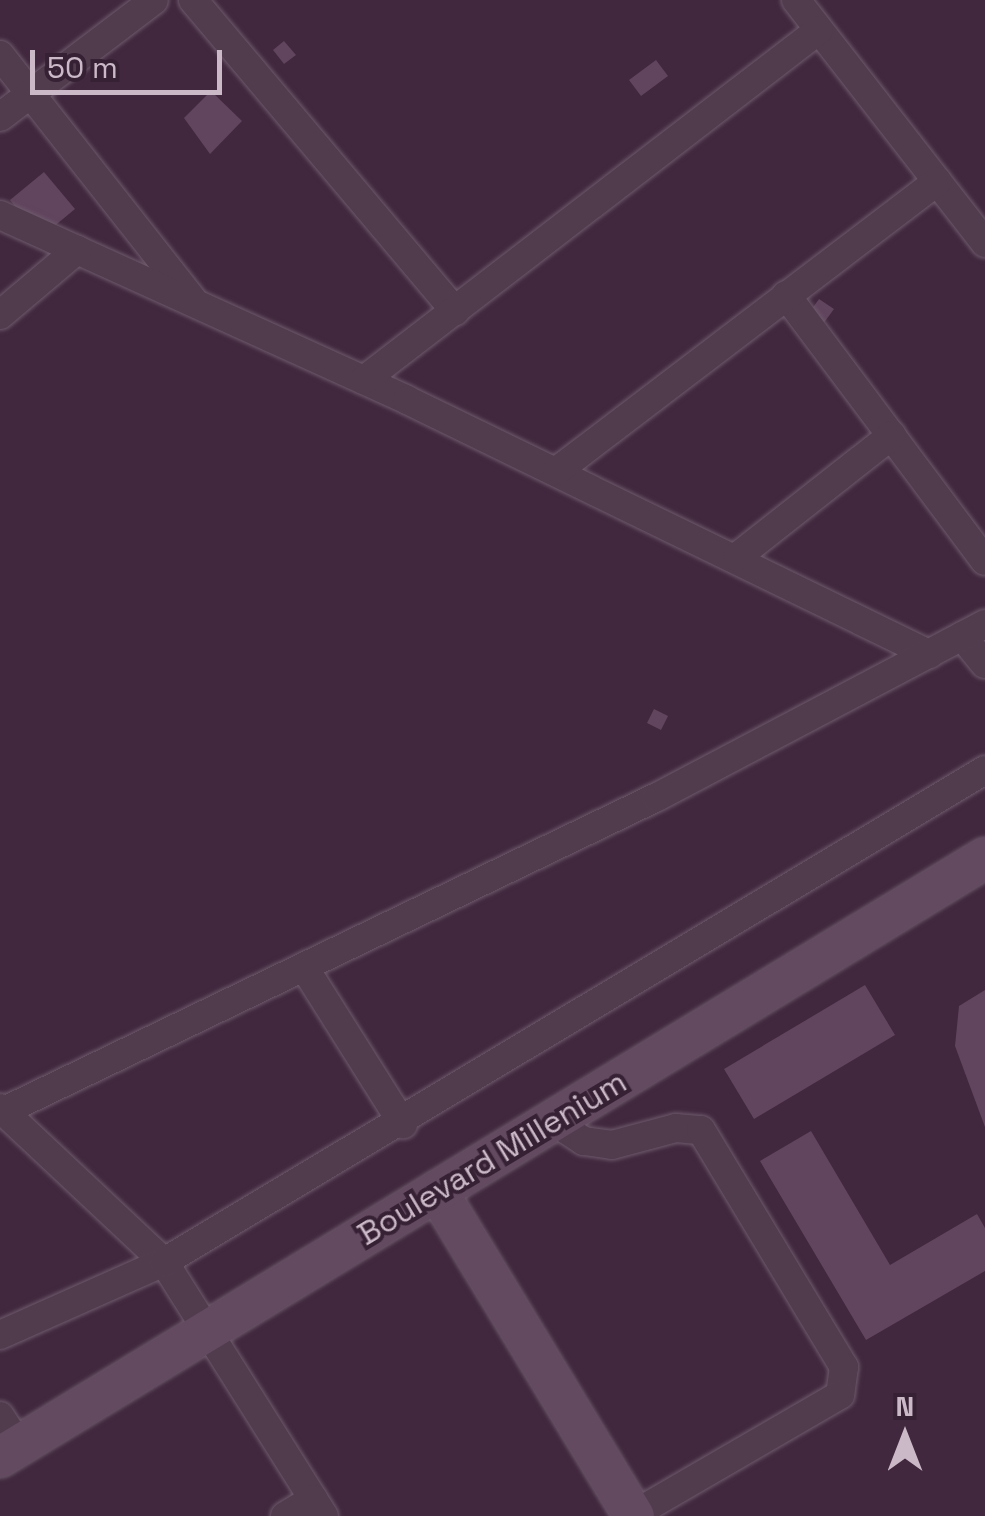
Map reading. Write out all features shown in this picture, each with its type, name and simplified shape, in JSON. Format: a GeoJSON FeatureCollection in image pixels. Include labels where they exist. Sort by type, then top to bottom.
{"type":"FeatureCollection","features":[{"type":"Feature","properties":{"kind":"main road","name":"Boulevard Millenium"},"geometry":{"type":"LineString","coordinates":[[6,1440],[208,1331],[985,858]]}},
{"type":"Feature","properties":{"kind":"main road"},"geometry":{"type":"LineString","coordinates":[[437,1191],[633,1515]]}},
{"type":"Feature","properties":{"kind":"street"},"geometry":{"type":"LineString","coordinates":[[0,117],[154,0]]}},
{"type":"Feature","properties":{"kind":"street"},"geometry":{"type":"LineString","coordinates":[[193,0],[455,310]]}},
{"type":"Feature","properties":{"kind":"street"},"geometry":{"type":"LineString","coordinates":[[796,0],[985,243]]}},
{"type":"Feature","properties":{"kind":"street"},"geometry":{"type":"LineString","coordinates":[[364,380],[820,30]]}},
{"type":"Feature","properties":{"kind":"street"},"geometry":{"type":"LineString","coordinates":[[0,55],[196,304]]}},
{"type":"Feature","properties":{"kind":"street"},"geometry":{"type":"LineString","coordinates":[[557,471],[937,182]]}},
{"type":"Feature","properties":{"kind":"street"},"geometry":{"type":"LineString","coordinates":[[0,215],[557,471],[929,654]]}},
{"type":"Feature","properties":{"kind":"street"},"geometry":{"type":"LineString","coordinates":[[0,315],[77,250]]}},
{"type":"Feature","properties":{"kind":"street"},"geometry":{"type":"LineString","coordinates":[[786,295],[985,560]]}},
{"type":"Feature","properties":{"kind":"street"},"geometry":{"type":"LineString","coordinates":[[737,557],[892,435]]}},
{"type":"Feature","properties":{"kind":"street"},"geometry":{"type":"LineString","coordinates":[[285,1516],[318,1507],[164,1262],[2,1111],[657,797],[974,630],[985,664]]}},
{"type":"Feature","properties":{"kind":"street"},"geometry":{"type":"LineString","coordinates":[[0,1334],[164,1262],[403,1124],[985,770]]}},
{"type":"Feature","properties":{"kind":"street"},"geometry":{"type":"LineString","coordinates":[[304,966],[403,1124]]}},
{"type":"Feature","properties":{"kind":"street"},"geometry":{"type":"LineString","coordinates":[[554,1120],[584,1141],[612,1146],[676,1128],[700,1130],[834,1348],[846,1381],[840,1395],[633,1515]]}},
{"type":"Feature","properties":{"kind":"building"},"geometry":{"type":"Polygon","coordinates":[[[284,41],[296,55],[284,64],[273,50],[284,41]]]}},
{"type":"Feature","properties":{"kind":"building"},"geometry":{"type":"Polygon","coordinates":[[[656,60],[668,76],[641,96],[629,80],[656,60]]]}},
{"type":"Feature","properties":{"kind":"building"},"geometry":{"type":"Polygon","coordinates":[[[211,91],[242,121],[210,154],[184,118],[211,91]]]}},
{"type":"Feature","properties":{"kind":"building"},"geometry":{"type":"Polygon","coordinates":[[[44,172],[75,209],[40,238],[10,200],[44,172]]]}},
{"type":"Feature","properties":{"kind":"building"},"geometry":{"type":"Polygon","coordinates":[[[819,299],[834,309],[823,324],[809,313],[819,299]]]}},
{"type":"Feature","properties":{"kind":"building"},"geometry":{"type":"Polygon","coordinates":[[[654,709],[668,716],[661,730],[647,723],[654,709]]]}},
{"type":"Feature","properties":{"kind":"building"},"geometry":{"type":"Polygon","coordinates":[[[865,985],[895,1035],[754,1119],[724,1069],[865,985]]]}},
{"type":"Feature","properties":{"kind":"building"},"geometry":{"type":"Polygon","coordinates":[[[985,990],[985,1127],[955,1046],[959,1006],[985,990]]]}},
{"type":"Feature","properties":{"kind":"building"},"geometry":{"type":"Polygon","coordinates":[[[811,1131],[890,1265],[977,1214],[985,1228],[985,1271],[866,1340],[760,1161],[811,1131]]]}}]}
